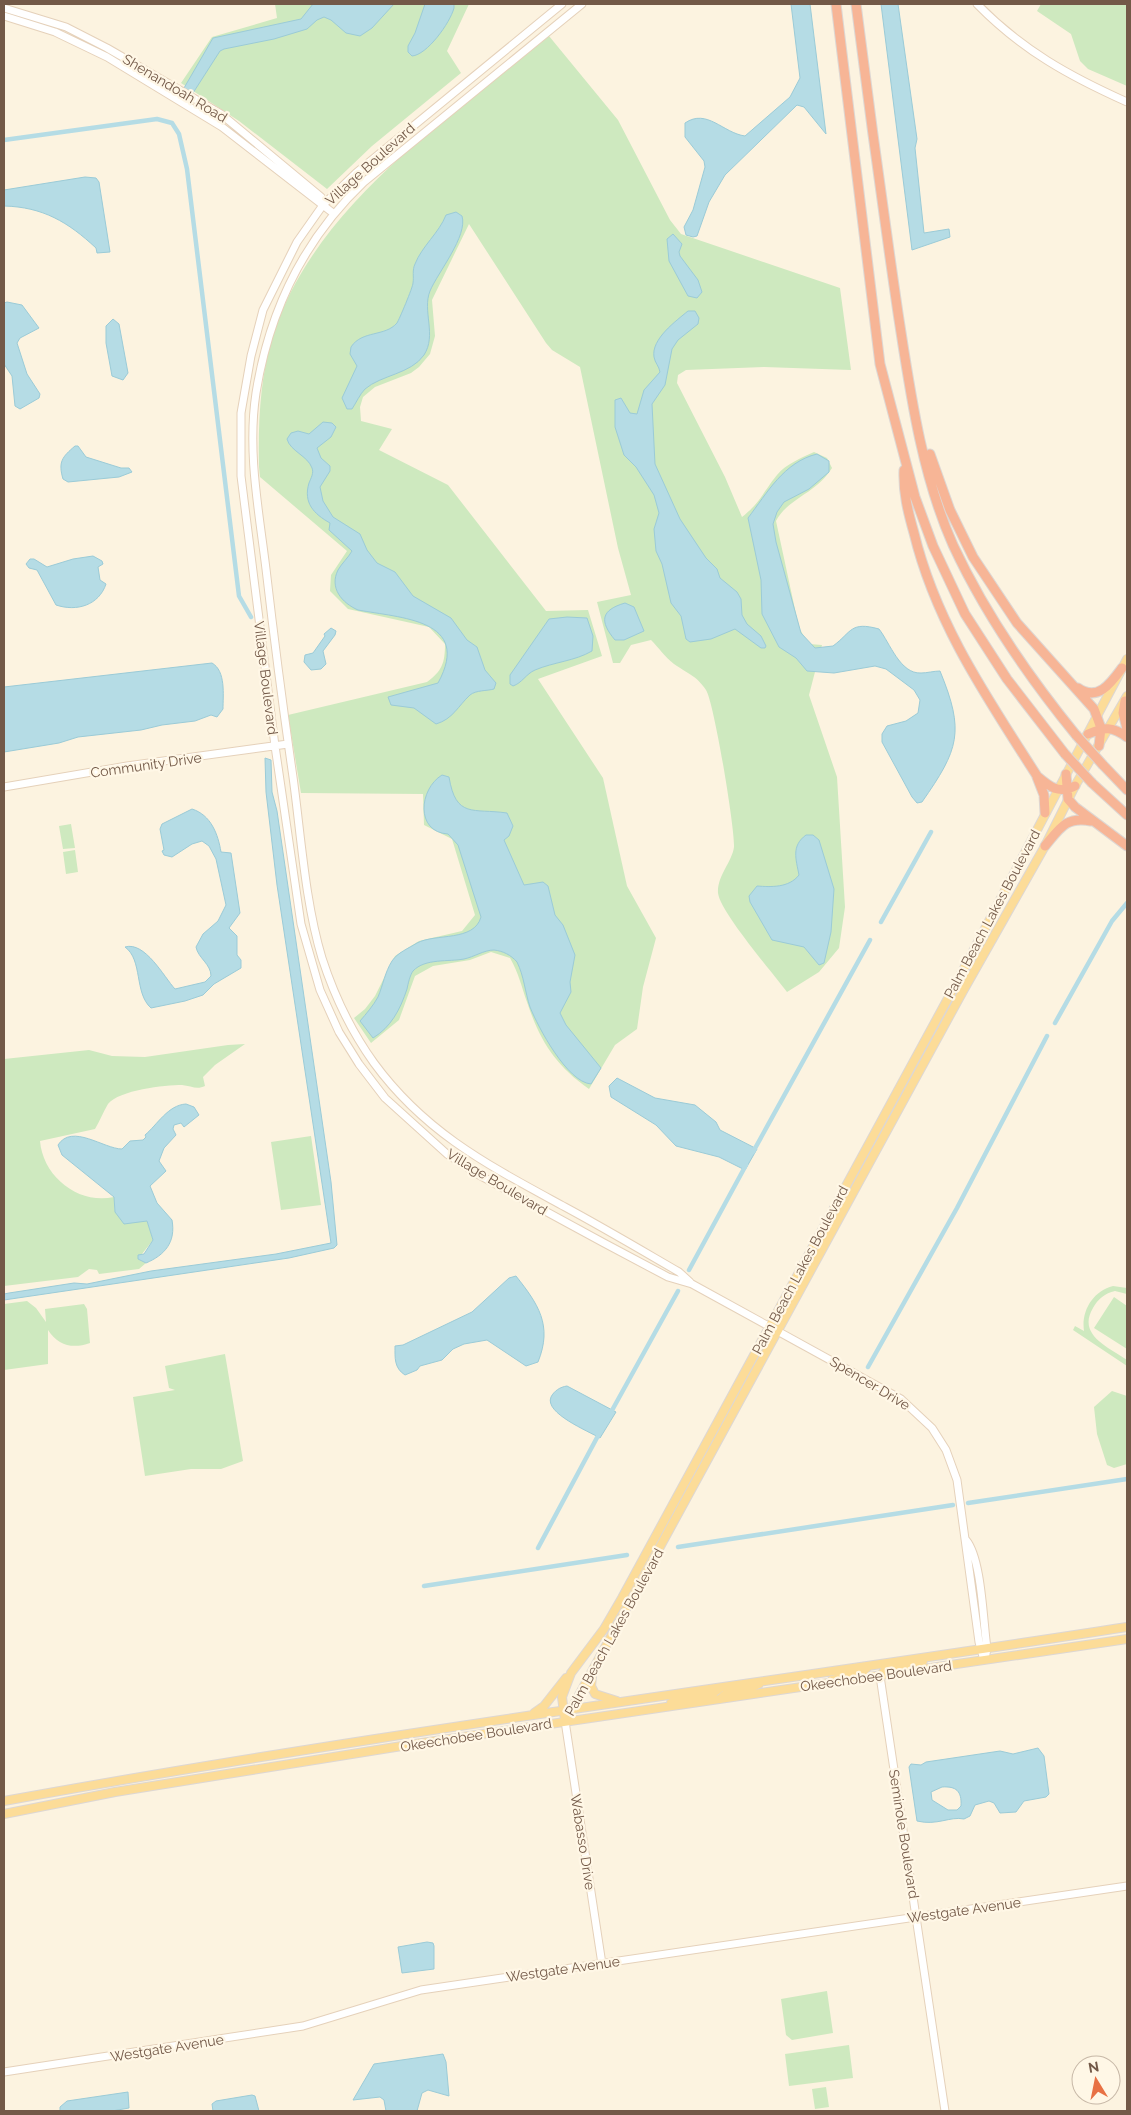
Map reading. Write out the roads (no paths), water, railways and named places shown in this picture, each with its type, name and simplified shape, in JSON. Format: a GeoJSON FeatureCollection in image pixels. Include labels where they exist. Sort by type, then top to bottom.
{"type":"FeatureCollection","features":[{"type":"Feature","properties":{"kind":"highway"},"geometry":{"type":"LineString","coordinates":[[836,4],[880,364],[914,497],[933,546],[965,614],[1012,686],[1065,754],[1092,783],[1127,815]]}},
{"type":"Feature","properties":{"kind":"highway"},"geometry":{"type":"LineString","coordinates":[[856,4],[878,179],[909,384],[929,473],[953,544],[1004,637],[1038,688],[1076,735],[1127,790]]}},
{"type":"Feature","properties":{"kind":"highway"},"geometry":{"type":"LineString","coordinates":[[909,384],[950,510],[973,557],[1017,623],[1094,709],[1101,728],[1099,746]]}},
{"type":"Feature","properties":{"kind":"highway"},"geometry":{"type":"LineString","coordinates":[[905,460],[906,501],[924,573],[933,596],[962,656],[1037,776],[1044,794],[1045,813]]}},
{"type":"Feature","properties":{"kind":"highway"},"geometry":{"type":"LineString","coordinates":[[1069,682],[1086,693],[1097,693],[1110,684],[1122,668]]}},
{"type":"Feature","properties":{"kind":"highway"},"geometry":{"type":"LineString","coordinates":[[1126,698],[1123,714],[1127,729]]}},
{"type":"Feature","properties":{"kind":"highway"},"geometry":{"type":"LineString","coordinates":[[1088,734],[1101,728],[1111,727],[1127,737]]}},
{"type":"Feature","properties":{"kind":"highway"},"geometry":{"type":"LineString","coordinates":[[1066,774],[1067,791],[1094,822],[1127,846]]}},
{"type":"Feature","properties":{"kind":"highway"},"geometry":{"type":"LineString","coordinates":[[1037,776],[1051,788],[1067,791]]}},
{"type":"Feature","properties":{"kind":"highway"},"geometry":{"type":"LineString","coordinates":[[1045,846],[1069,821],[1082,819],[1094,822]]}},
{"type":"Feature","properties":{"kind":"main road"},"geometry":{"type":"LineString","coordinates":[[1066,774],[1098,717],[1127,659]]}},
{"type":"Feature","properties":{"kind":"main road","name":"Palm Beach Lakes Boulevard"},"geometry":{"type":"LineString","coordinates":[[568,1709],[563,1692],[571,1673],[604,1629],[622,1598],[994,911],[1045,813],[1067,791],[1099,746],[1126,698]]}},
{"type":"Feature","properties":{"kind":"main road","name":"Palm Beach Lakes Boulevard"},"geometry":{"type":"LineString","coordinates":[[565,1721],[568,1709],[592,1674],[994,936],[1045,846],[1067,791]]}},
{"type":"Feature","properties":{"kind":"main road"},"geometry":{"type":"LineString","coordinates":[[1007,914],[1002,909],[1003,903],[1016,879],[1021,860]]}},
{"type":"Feature","properties":{"kind":"main road"},"geometry":{"type":"LineString","coordinates":[[994,911],[998,915],[994,936]]}},
{"type":"Feature","properties":{"kind":"main road"},"geometry":{"type":"LineString","coordinates":[[622,1598],[624,1616]]}},
{"type":"Feature","properties":{"kind":"main road","name":"Okeechobee Boulevard"},"geometry":{"type":"LineString","coordinates":[[4,1801],[154,1773],[532,1714],[1127,1627]]}},
{"type":"Feature","properties":{"kind":"main road","name":"Okeechobee Boulevard"},"geometry":{"type":"LineString","coordinates":[[4,1814],[115,1792],[408,1745],[1127,1639]]}},
{"type":"Feature","properties":{"kind":"main road"},"geometry":{"type":"LineString","coordinates":[[880,1676],[887,1668],[917,1664],[936,1656]]}},
{"type":"Feature","properties":{"kind":"main road"},"geometry":{"type":"LineString","coordinates":[[816,1686],[841,1676],[861,1673],[870,1665]]}},
{"type":"Feature","properties":{"kind":"main road"},"geometry":{"type":"LineString","coordinates":[[532,1714],[544,1706],[571,1673]]}},
{"type":"Feature","properties":{"kind":"main road"},"geometry":{"type":"LineString","coordinates":[[592,1674],[591,1686],[595,1694],[621,1702]]}},
{"type":"Feature","properties":{"kind":"main road"},"geometry":{"type":"LineString","coordinates":[[720,1700],[727,1692],[749,1689],[765,1681]]}},
{"type":"Feature","properties":{"kind":"main road"},"geometry":{"type":"LineString","coordinates":[[658,1708],[679,1700],[710,1695],[721,1687]]}},
{"type":"Feature","properties":{"kind":"main road"},"geometry":{"type":"LineString","coordinates":[[408,1745],[416,1739],[442,1733],[445,1728]]}},
{"type":"Feature","properties":{"kind":"street","name":"Village Boulevard"},"geometry":{"type":"LineString","coordinates":[[562,4],[364,165],[323,205],[297,242],[269,297],[251,356],[243,395],[239,459],[275,746],[301,924],[309,959],[327,1008],[348,1046],[371,1081],[424,1136],[447,1154],[479,1175],[668,1277],[692,1284]]}},
{"type":"Feature","properties":{"kind":"street","name":"Village Boulevard"},"geometry":{"type":"LineString","coordinates":[[582,4],[386,164],[333,213],[308,249],[275,315],[256,397],[254,468],[288,744],[314,922],[332,986],[351,1025],[376,1066],[414,1108],[454,1144],[486,1164],[671,1267],[692,1284],[778,1331]]}},
{"type":"Feature","properties":{"kind":"street"},"geometry":{"type":"LineString","coordinates":[[977,4],[1033,53],[1082,81],[1127,102]]}},
{"type":"Feature","properties":{"kind":"street","name":"Shenandoah Road"},"geometry":{"type":"LineString","coordinates":[[4,8],[72,30],[221,114],[321,197],[323,205]]}},
{"type":"Feature","properties":{"kind":"street","name":"Shenandoah Road"},"geometry":{"type":"LineString","coordinates":[[4,16],[55,32],[107,57],[222,127],[316,202],[333,213]]}},
{"type":"Feature","properties":{"kind":"street"},"geometry":{"type":"LineString","coordinates":[[259,620],[272,618]]}},
{"type":"Feature","properties":{"kind":"street","name":"Community Drive"},"geometry":{"type":"LineString","coordinates":[[4,787],[128,766],[288,744]]}},
{"type":"Feature","properties":{"kind":"street","name":"Spencer Drive"},"geometry":{"type":"LineString","coordinates":[[778,1331],[900,1399],[926,1422],[939,1439],[953,1468],[966,1540],[965,1547],[972,1592],[984,1649]]}},
{"type":"Feature","properties":{"kind":"street","name":"Spencer Drive"},"geometry":{"type":"LineString","coordinates":[[966,1540],[971,1546],[981,1600],[984,1660]]}},
{"type":"Feature","properties":{"kind":"street"},"geometry":{"type":"LineString","coordinates":[[972,1592],[981,1600]]}},
{"type":"Feature","properties":{"kind":"street","name":"Seminole Boulevard"},"geometry":{"type":"LineString","coordinates":[[880,1676],[945,2111]]}},
{"type":"Feature","properties":{"kind":"street","name":"Wabasso Drive"},"geometry":{"type":"LineString","coordinates":[[565,1721],[602,1964]]}},
{"type":"Feature","properties":{"kind":"street","name":"Westgate Avenue"},"geometry":{"type":"LineString","coordinates":[[4,2072],[303,2026],[421,1990],[1127,1886]]}},
{"type":"Feature","properties":{"kind":"water"},"geometry":{"type":"Polygon","coordinates":[[[313,4],[394,4],[372,28],[360,36],[346,33],[331,20],[324,17],[317,20],[307,29],[274,39],[224,49],[220,51],[193,93],[184,88],[213,38],[301,19],[313,4]]]}},
{"type":"Feature","properties":{"kind":"water"},"geometry":{"type":"Polygon","coordinates":[[[425,4],[454,4],[454,8],[448,22],[431,44],[418,54],[412,56],[408,52],[408,46],[415,33],[425,4]]]}},
{"type":"Feature","properties":{"kind":"water"},"geometry":{"type":"Polygon","coordinates":[[[791,4],[810,4],[826,134],[804,107],[797,105],[725,175],[709,202],[697,236],[686,235],[684,227],[693,210],[705,167],[704,161],[685,137],[685,123],[701,118],[745,136],[790,97],[800,78],[791,4]]]}},
{"type":"Feature","properties":{"kind":"water"},"geometry":{"type":"Polygon","coordinates":[[[881,4],[898,4],[917,139],[915,148],[924,233],[949,229],[950,237],[912,250],[881,4]]]}},
{"type":"Feature","properties":{"kind":"water"},"geometry":{"type":"Polygon","coordinates":[[[85,177],[96,178],[99,182],[110,252],[97,253],[96,248],[86,239],[65,224],[43,213],[31,209],[4,206],[4,190],[85,177]]]}},
{"type":"Feature","properties":{"kind":"water"},"geometry":{"type":"Polygon","coordinates":[[[456,212],[462,216],[461,233],[457,244],[430,291],[428,307],[430,331],[428,347],[424,355],[412,366],[372,384],[363,391],[352,409],[347,409],[342,398],[357,366],[350,354],[351,347],[361,338],[386,330],[397,323],[412,286],[415,264],[418,257],[446,215],[456,212]]]}},
{"type":"Feature","properties":{"kind":"water"},"geometry":{"type":"Polygon","coordinates":[[[673,234],[682,244],[679,252],[680,256],[698,280],[702,292],[697,298],[688,296],[669,261],[667,239],[673,234]]]}},
{"type":"Feature","properties":{"kind":"water"},"geometry":{"type":"Polygon","coordinates":[[[4,303],[22,305],[39,328],[20,338],[17,343],[27,374],[40,394],[39,398],[20,409],[15,406],[12,376],[4,364],[4,303]]]}},
{"type":"Feature","properties":{"kind":"water"},"geometry":{"type":"Polygon","coordinates":[[[688,311],[695,311],[699,318],[698,324],[678,340],[672,349],[665,385],[652,404],[655,464],[680,519],[706,558],[717,569],[720,578],[737,592],[741,599],[742,615],[747,624],[761,636],[766,646],[765,648],[761,648],[735,629],[711,639],[690,642],[686,639],[681,616],[671,603],[662,564],[656,551],[654,529],[659,513],[654,495],[636,467],[624,455],[615,427],[615,400],[621,398],[630,413],[637,414],[644,390],[660,372],[654,357],[656,344],[665,331],[688,311]]]}},
{"type":"Feature","properties":{"kind":"water"},"geometry":{"type":"Polygon","coordinates":[[[113,319],[119,324],[128,373],[123,380],[112,376],[106,343],[106,326],[113,319]]]}},
{"type":"Feature","properties":{"kind":"water"},"geometry":{"type":"Polygon","coordinates":[[[323,422],[332,423],[336,427],[331,437],[317,448],[321,458],[330,466],[330,471],[320,487],[323,501],[333,517],[360,534],[367,550],[377,563],[395,572],[413,596],[451,618],[467,640],[477,647],[485,670],[496,683],[494,689],[472,693],[451,716],[442,722],[436,724],[414,708],[391,705],[388,697],[438,683],[446,662],[446,646],[439,634],[427,626],[411,620],[358,610],[342,599],[336,589],[335,583],[338,570],[352,551],[329,530],[330,523],[319,516],[311,507],[308,490],[312,468],[287,439],[291,433],[298,431],[309,434],[323,422]]]}},
{"type":"Feature","properties":{"kind":"water"},"geometry":{"type":"Polygon","coordinates":[[[75,446],[78,446],[86,457],[121,468],[129,468],[132,472],[119,477],[68,482],[63,479],[61,464],[67,453],[75,446]]]}},
{"type":"Feature","properties":{"kind":"water"},"geometry":{"type":"Polygon","coordinates":[[[817,454],[829,461],[829,472],[809,489],[784,502],[777,512],[773,524],[776,542],[801,633],[815,648],[833,646],[848,632],[857,627],[879,629],[896,657],[907,669],[921,673],[940,671],[953,710],[954,740],[951,753],[944,768],[922,802],[917,803],[912,797],[882,742],[882,734],[887,726],[906,721],[918,713],[920,700],[914,690],[886,669],[875,666],[834,673],[807,671],[796,658],[779,647],[762,614],[761,580],[748,518],[769,489],[786,471],[805,458],[817,454]]]}},
{"type":"Feature","properties":{"kind":"water"},"geometry":{"type":"Polygon","coordinates":[[[93,556],[102,561],[103,564],[98,567],[100,580],[106,584],[103,591],[93,602],[72,608],[56,605],[37,570],[29,568],[26,564],[30,559],[34,559],[47,567],[73,559],[93,556]]]}},
{"type":"Feature","properties":{"kind":"water"},"geometry":{"type":"Polygon","coordinates":[[[625,603],[634,607],[644,631],[624,640],[615,640],[606,627],[605,617],[611,609],[625,603]]]}},
{"type":"Feature","properties":{"kind":"water"},"geometry":{"type":"Polygon","coordinates":[[[567,617],[587,618],[593,636],[592,651],[579,657],[535,670],[516,685],[510,684],[510,675],[549,619],[567,617]]]}},
{"type":"Feature","properties":{"kind":"water"},"geometry":{"type":"Polygon","coordinates":[[[331,628],[336,631],[323,651],[326,664],[321,669],[311,670],[304,662],[305,655],[313,653],[325,636],[324,634],[331,628]]]}},
{"type":"Feature","properties":{"kind":"water"},"geometry":{"type":"Polygon","coordinates":[[[212,663],[220,672],[223,684],[223,709],[217,717],[211,715],[195,721],[141,730],[78,737],[59,743],[4,752],[4,687],[212,663]]]}},
{"type":"Feature","properties":{"kind":"water"},"geometry":{"type":"Polygon","coordinates":[[[265,758],[271,760],[272,792],[277,811],[331,1182],[337,1245],[334,1248],[289,1258],[4,1300],[4,1294],[9,1293],[74,1283],[87,1284],[151,1271],[276,1254],[331,1243],[277,885],[266,792],[265,758]]]}},
{"type":"Feature","properties":{"kind":"water"},"geometry":{"type":"Polygon","coordinates":[[[442,775],[449,777],[456,800],[461,806],[468,809],[507,813],[513,826],[509,836],[504,840],[524,885],[543,882],[548,886],[555,915],[563,925],[575,955],[570,982],[571,992],[560,1013],[566,1025],[601,1068],[591,1084],[582,1081],[572,1074],[554,1052],[530,1007],[517,962],[501,951],[490,950],[464,959],[424,964],[413,971],[398,1011],[385,1029],[373,1038],[360,1021],[378,997],[392,961],[397,956],[425,940],[463,934],[477,925],[481,917],[458,845],[448,834],[437,831],[430,826],[426,818],[424,809],[425,799],[434,781],[442,775]]]}},
{"type":"Feature","properties":{"kind":"water"},"geometry":{"type":"Polygon","coordinates":[[[192,809],[209,820],[216,832],[221,852],[231,853],[240,913],[229,928],[237,936],[237,955],[241,960],[241,968],[214,984],[203,995],[151,1008],[142,994],[134,960],[131,953],[125,947],[140,949],[147,954],[175,989],[205,982],[211,976],[210,972],[196,947],[203,934],[218,921],[226,905],[216,859],[209,846],[202,841],[192,844],[172,857],[164,855],[162,851],[164,850],[160,829],[162,824],[192,809]]]}},
{"type":"Feature","properties":{"kind":"water"},"geometry":{"type":"Polygon","coordinates":[[[806,835],[813,835],[819,840],[834,889],[831,932],[824,963],[819,965],[804,947],[772,940],[750,902],[749,896],[757,886],[785,884],[799,875],[796,848],[801,839],[806,835]]]}},
{"type":"Feature","properties":{"kind":"water"},"geometry":{"type":"Polygon","coordinates":[[[617,1078],[655,1098],[695,1105],[716,1122],[720,1130],[757,1149],[745,1170],[719,1157],[676,1146],[656,1125],[611,1097],[609,1086],[617,1078]]]}},
{"type":"Feature","properties":{"kind":"water"},"geometry":{"type":"Polygon","coordinates":[[[186,1104],[194,1107],[199,1115],[184,1127],[181,1123],[174,1125],[173,1129],[176,1135],[164,1148],[159,1161],[166,1171],[150,1186],[157,1203],[172,1220],[171,1241],[164,1252],[146,1263],[138,1259],[138,1255],[144,1254],[153,1240],[147,1221],[124,1224],[115,1212],[114,1197],[62,1155],[58,1145],[64,1139],[71,1136],[89,1139],[122,1149],[130,1141],[143,1140],[146,1137],[145,1135],[163,1116],[174,1108],[186,1104]]]}},
{"type":"Feature","properties":{"kind":"water"},"geometry":{"type":"Polygon","coordinates":[[[516,1276],[531,1296],[541,1316],[544,1337],[538,1362],[526,1366],[487,1340],[464,1344],[453,1349],[442,1360],[420,1366],[417,1370],[405,1375],[401,1372],[396,1362],[395,1346],[403,1345],[472,1312],[509,1278],[516,1276]]]}},
{"type":"Feature","properties":{"kind":"water"},"geometry":{"type":"Polygon","coordinates":[[[567,1386],[616,1412],[600,1438],[568,1421],[554,1409],[551,1397],[557,1390],[567,1386]]]}},
{"type":"Feature","properties":{"kind":"water"},"geometry":{"type":"Polygon","coordinates":[[[1038,1748],[1044,1756],[1049,1794],[1046,1797],[1024,1801],[1016,1812],[1000,1813],[994,1803],[989,1801],[975,1805],[970,1816],[964,1819],[931,1822],[917,1821],[909,1767],[911,1764],[921,1765],[926,1762],[1000,1751],[1013,1754],[1038,1748]],[[942,1787],[931,1792],[932,1800],[948,1810],[957,1810],[961,1806],[959,1793],[951,1787],[942,1787]]]}},
{"type":"Feature","properties":{"kind":"water"},"geometry":{"type":"Polygon","coordinates":[[[427,1942],[433,1943],[434,1946],[434,1969],[402,1973],[398,1947],[427,1942]]]}},
{"type":"Feature","properties":{"kind":"water"},"geometry":{"type":"Polygon","coordinates":[[[443,2054],[446,2062],[449,2096],[428,2090],[422,2093],[417,2111],[386,2111],[384,2100],[380,2097],[353,2100],[374,2064],[443,2054]]]}},
{"type":"Feature","properties":{"kind":"water"},"geometry":{"type":"Polygon","coordinates":[[[128,2092],[129,2108],[112,2111],[60,2111],[60,2107],[67,2101],[128,2092]]]}},
{"type":"Feature","properties":{"kind":"water"},"geometry":{"type":"Polygon","coordinates":[[[255,2096],[259,2111],[213,2111],[212,2104],[216,2101],[255,2096]]]}},
{"type":"Feature","properties":{"kind":"waterway"},"geometry":{"type":"LineString","coordinates":[[4,140],[157,119],[172,123],[179,134],[187,169],[239,596],[251,617]]}},
{"type":"Feature","properties":{"kind":"waterway"},"geometry":{"type":"LineString","coordinates":[[881,922],[931,832]]}},
{"type":"Feature","properties":{"kind":"waterway"},"geometry":{"type":"LineString","coordinates":[[1055,1023],[1112,921],[1127,903]]}},
{"type":"Feature","properties":{"kind":"waterway"},"geometry":{"type":"LineString","coordinates":[[753,1152],[870,940]]}},
{"type":"Feature","properties":{"kind":"waterway"},"geometry":{"type":"LineString","coordinates":[[868,1367],[957,1208],[1047,1036]]}},
{"type":"Feature","properties":{"kind":"waterway"},"geometry":{"type":"LineString","coordinates":[[689,1270],[746,1165]]}},
{"type":"Feature","properties":{"kind":"waterway"},"geometry":{"type":"LineString","coordinates":[[610,1414],[678,1291]]}},
{"type":"Feature","properties":{"kind":"waterway"},"geometry":{"type":"LineString","coordinates":[[538,1548],[600,1432]]}},
{"type":"Feature","properties":{"kind":"waterway"},"geometry":{"type":"LineString","coordinates":[[968,1503],[1127,1479]]}},
{"type":"Feature","properties":{"kind":"waterway"},"geometry":{"type":"LineString","coordinates":[[678,1547],[953,1505]]}},
{"type":"Feature","properties":{"kind":"waterway"},"geometry":{"type":"LineString","coordinates":[[424,1586],[627,1555]]}}]}
